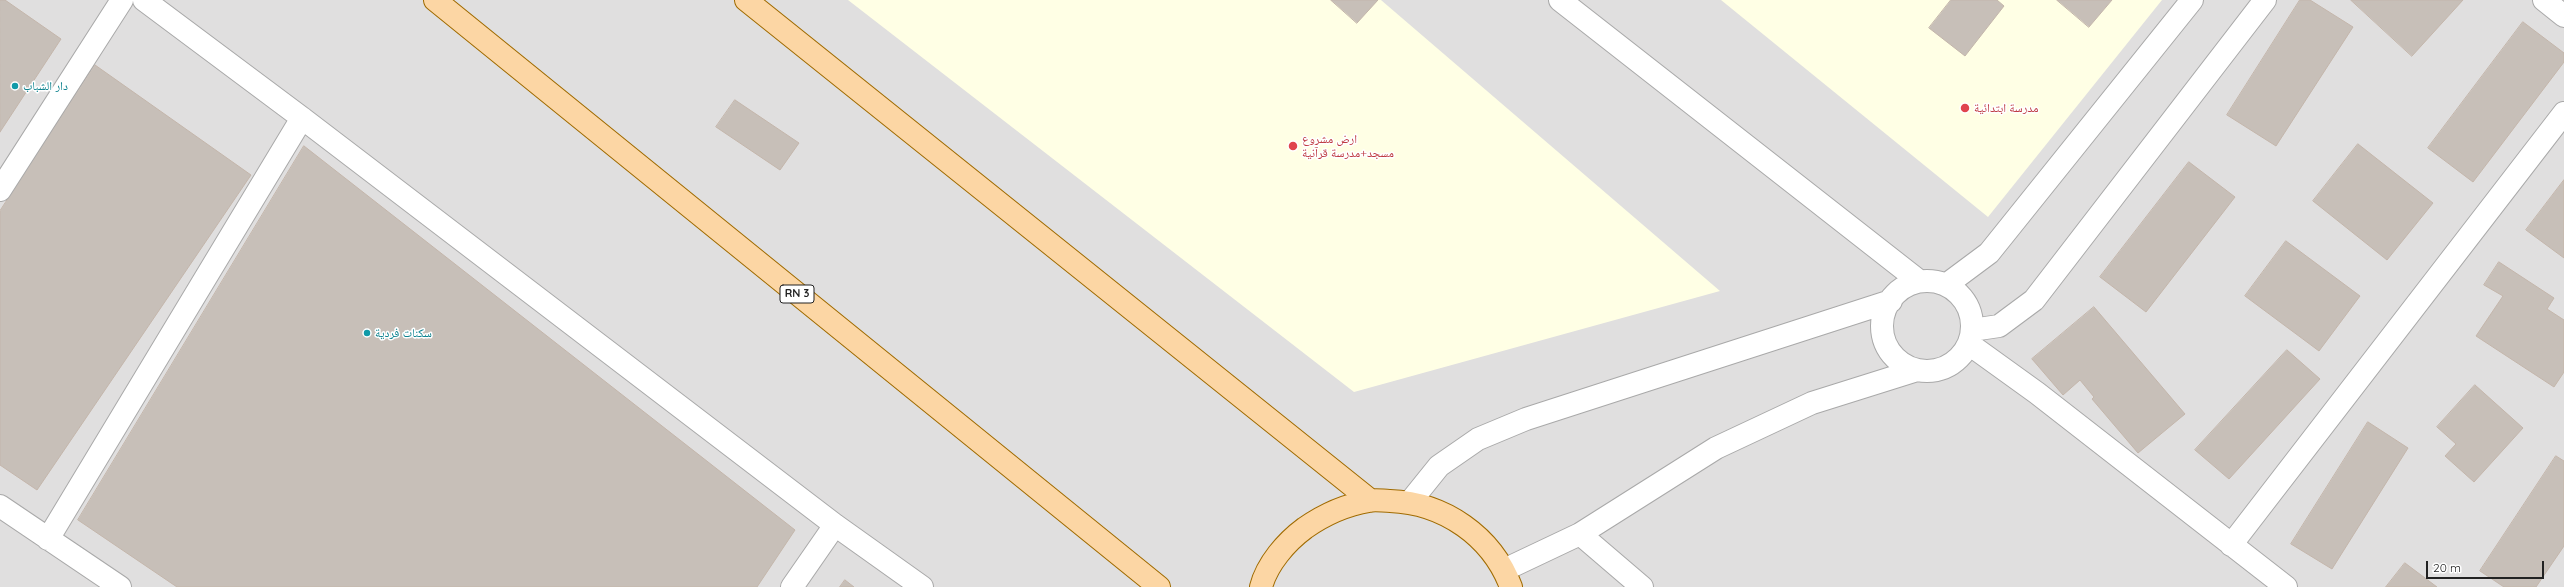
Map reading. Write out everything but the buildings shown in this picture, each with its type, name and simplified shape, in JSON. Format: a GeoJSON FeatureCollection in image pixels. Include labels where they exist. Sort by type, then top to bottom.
{"type":"FeatureCollection","features":[{"type":"Feature","properties":{"kind":"main road","name":"RN 3"},"geometry":{"type":"LineString","coordinates":[[435,0],[1159,587]]}},
{"type":"Feature","properties":{"kind":"main road"},"geometry":{"type":"LineString","coordinates":[[746,0],[1370,500]]}},
{"type":"Feature","properties":{"kind":"main road"},"geometry":{"type":"LineString","coordinates":[[1261,587],[1264,575],[1290,539],[1326,513],[1370,500],[1410,502],[1448,514],[1480,538],[1507,578]]}},
{"type":"Feature","properties":{"kind":"street"},"geometry":{"type":"LineString","coordinates":[[0,190],[122,0]]}},
{"type":"Feature","properties":{"kind":"street"},"geometry":{"type":"LineString","coordinates":[[144,0],[302,118],[835,525],[922,587]]}},
{"type":"Feature","properties":{"kind":"street"},"geometry":{"type":"LineString","coordinates":[[1946,285],[1989,253],[2192,0]]}},
{"type":"Feature","properties":{"kind":"street"},"geometry":{"type":"LineString","coordinates":[[1971,337],[1999,326],[2034,300],[2265,0]]}},
{"type":"Feature","properties":{"kind":"street"},"geometry":{"type":"LineString","coordinates":[[2544,0],[2564,16]]}},
{"type":"Feature","properties":{"kind":"street"},"geometry":{"type":"LineString","coordinates":[[1567,2],[1919,282]]}},
{"type":"Feature","properties":{"kind":"street"},"geometry":{"type":"LineString","coordinates":[[2231,545],[2564,113]]}},
{"type":"Feature","properties":{"kind":"street"},"geometry":{"type":"LineString","coordinates":[[48,539],[302,118]]}},
{"type":"Feature","properties":{"kind":"street"},"geometry":{"type":"LineString","coordinates":[[1933,281],[1946,285],[1958,293],[1972,316],[1971,337],[1960,357],[1948,366],[1933,371],[1917,370],[1903,364],[1892,353],[1884,339],[1882,324],[1886,309],[1891,300],[1906,286],[1919,282],[1933,281]]}},
{"type":"Feature","properties":{"kind":"street"},"geometry":{"type":"LineString","coordinates":[[1410,502],[1439,466],[1478,439],[1526,419],[1891,300]]}},
{"type":"Feature","properties":{"kind":"street"},"geometry":{"type":"LineString","coordinates":[[1971,337],[2037,393],[2231,545],[2261,580],[2286,587]]}},
{"type":"Feature","properties":{"kind":"street"},"geometry":{"type":"LineString","coordinates":[[1507,578],[1716,448],[1812,403],[1917,370]]}},
{"type":"Feature","properties":{"kind":"street"},"geometry":{"type":"LineString","coordinates":[[2,509],[120,587]]}},
{"type":"Feature","properties":{"kind":"street"},"geometry":{"type":"LineString","coordinates":[[792,587],[835,525]]}},
{"type":"Feature","properties":{"kind":"street"},"geometry":{"type":"LineString","coordinates":[[1580,534],[1642,587]]}},
{"type":"Feature","properties":{"kind":"shaded area"},"geometry":{"type":"Polygon","coordinates":[[[0,0],[2564,0],[2564,587],[0,587],[0,0]]]}},
{"type":"Feature","properties":{"kind":"shaded area","name":"ارض مشروع مسجد+مدرسة قرآنية"},"geometry":{"type":"Polygon","coordinates":[[[848,0],[1381,0],[1720,291],[1354,392],[848,0]]]}},
{"type":"Feature","properties":{"kind":"shaded area","name":"مدرسة ابتدائية"},"geometry":{"type":"Polygon","coordinates":[[[1721,0],[2162,0],[1988,217],[1721,0]]]}},
{"type":"Feature","properties":{"kind":"place","name":"دار الشباب"},"geometry":{"type":"Point","coordinates":[15,86]}},
{"type":"Feature","properties":{"kind":"place","name":"مدرسة ابتدائية"},"geometry":{"type":"Point","coordinates":[1965,108]}},
{"type":"Feature","properties":{"kind":"place","name":"ارض مشروع مسجد+مدرسة قرآنية"},"geometry":{"type":"Point","coordinates":[1293,146]}},
{"type":"Feature","properties":{"kind":"place","name":"سكنات فردية"},"geometry":{"type":"Point","coordinates":[367,333]}}]}
